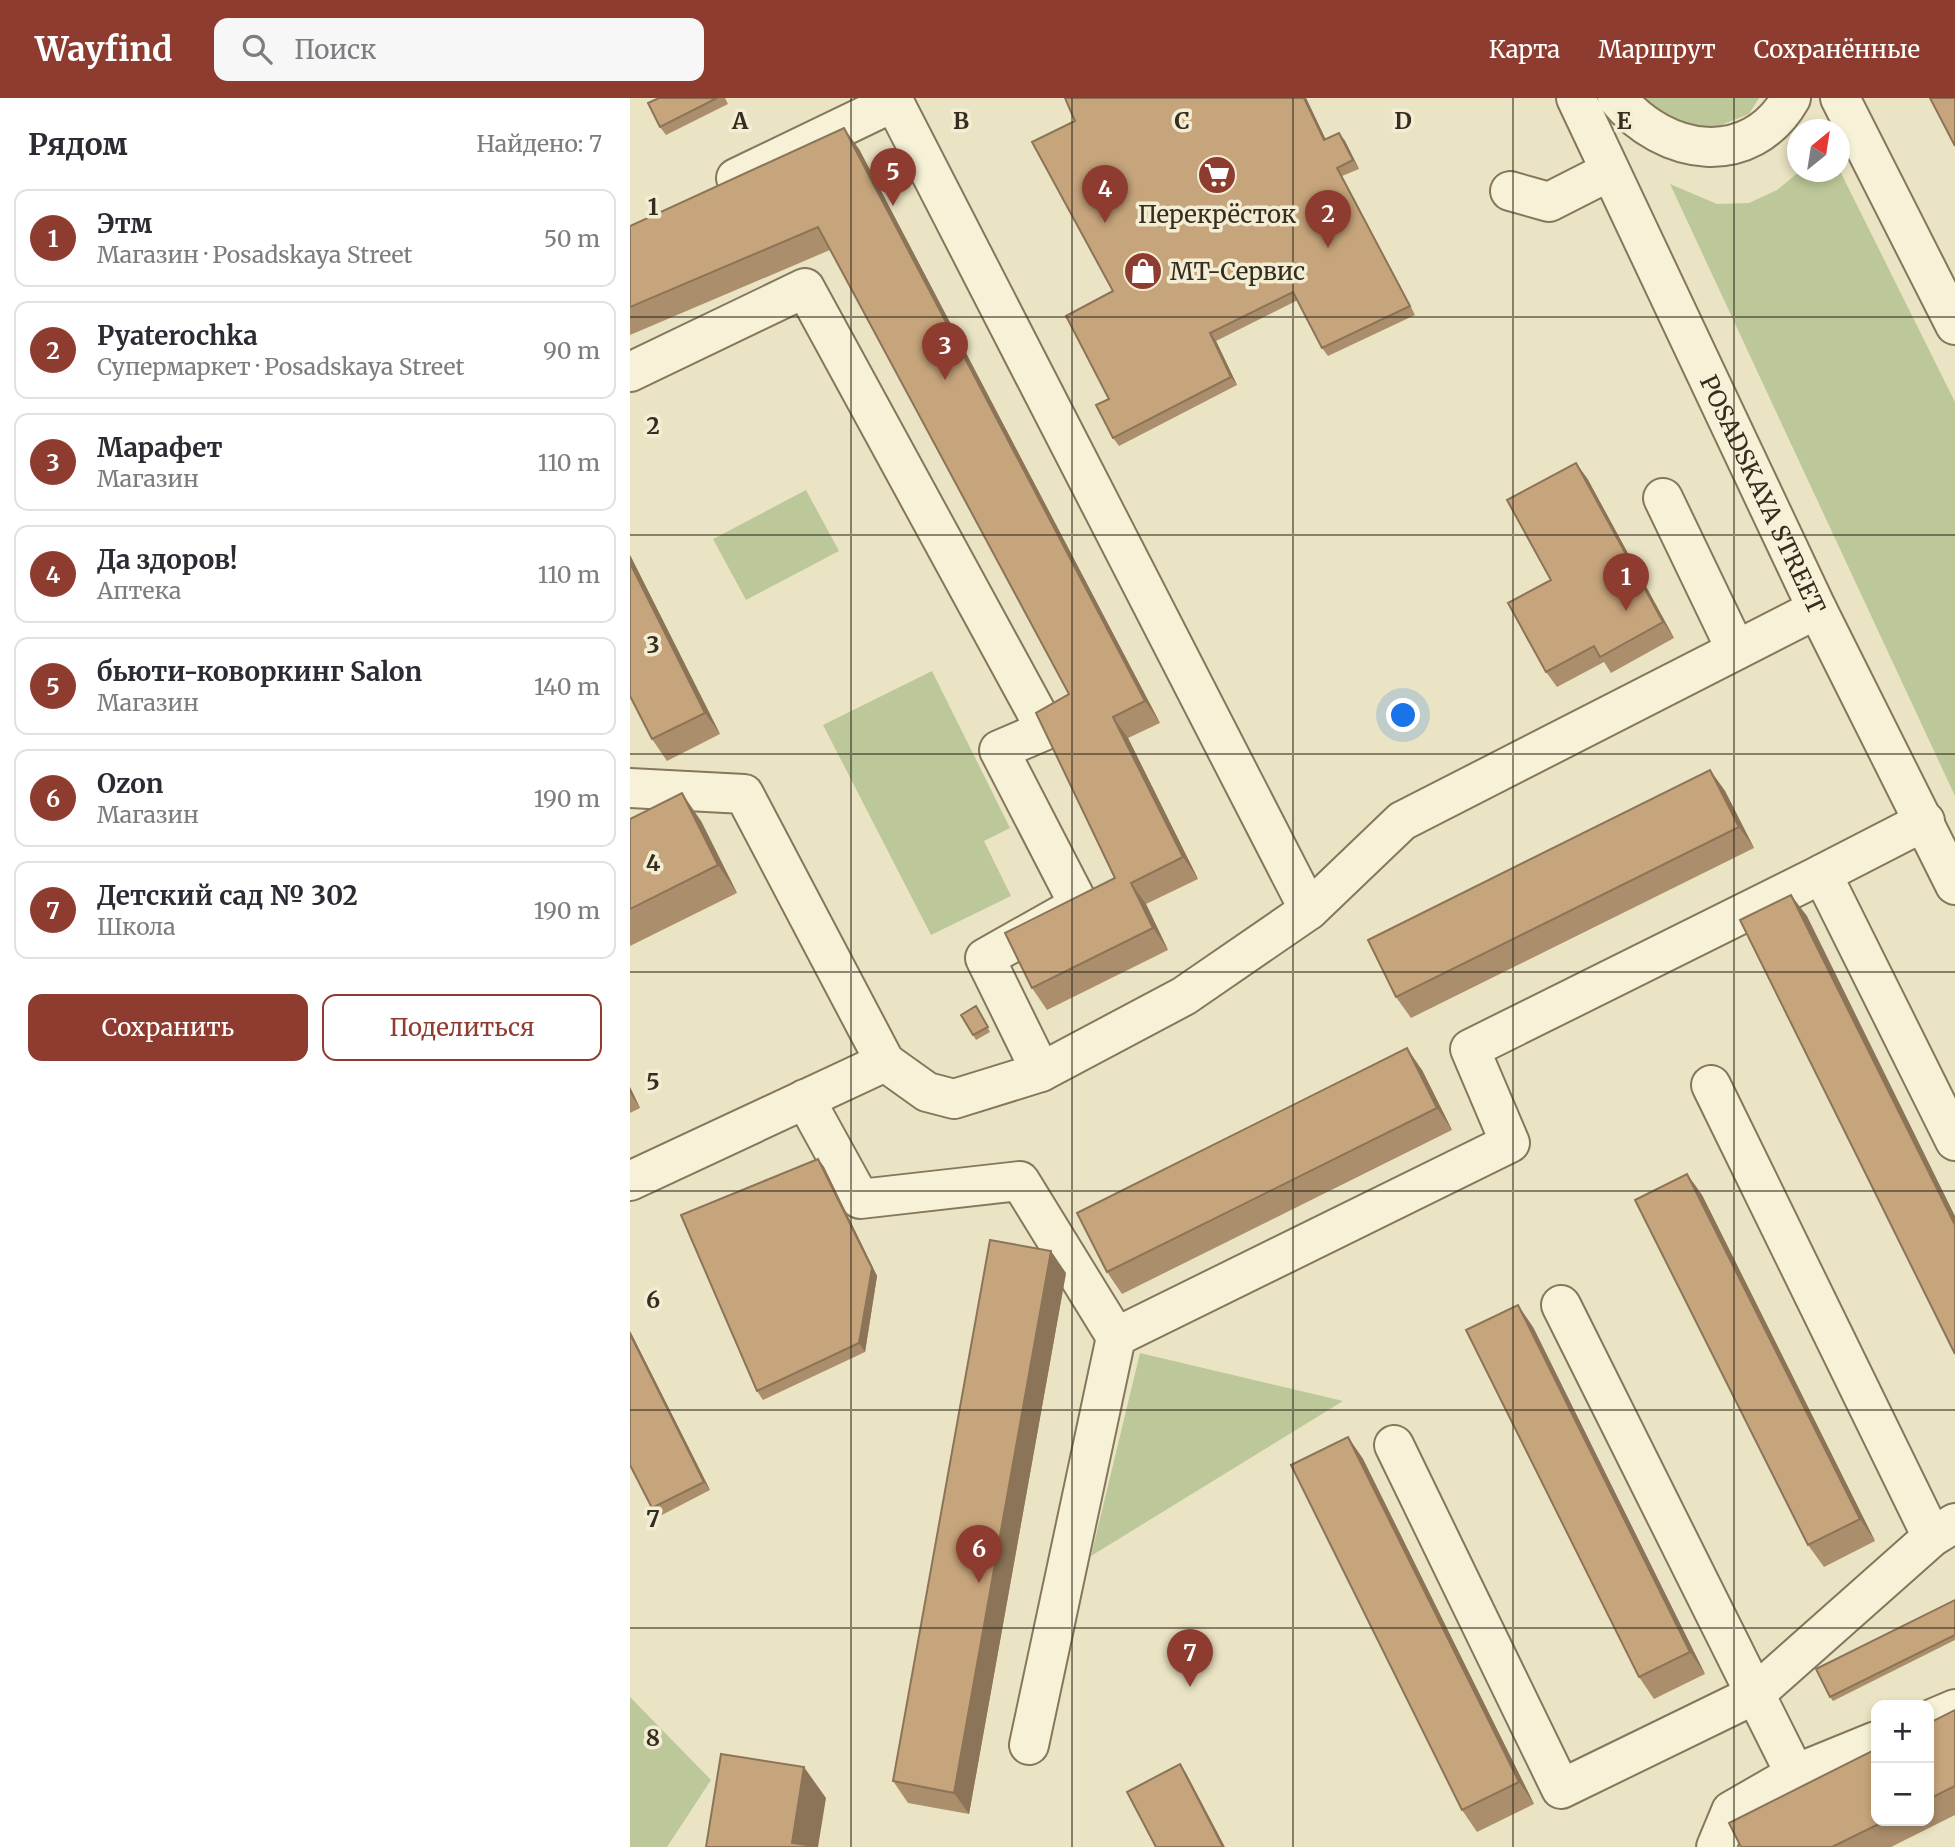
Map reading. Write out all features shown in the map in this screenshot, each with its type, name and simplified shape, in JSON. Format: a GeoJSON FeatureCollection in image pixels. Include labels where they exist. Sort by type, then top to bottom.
{"type":"FeatureCollection","features":[{"type":"Feature","properties":{"kind":"street","name":"POSADSKAYA STREET"},"geometry":{"type":"LineString","coordinates":[[1576,98],[1817,609],[1955,885]]}},
{"type":"Feature","properties":{"kind":"street"},"geometry":{"type":"LineString","coordinates":[[1617,98],[1628,112],[1660,134],[1686,144],[1715,149],[1759,134],[1781,117],[1791,98]]}},
{"type":"Feature","properties":{"kind":"street"},"geometry":{"type":"LineString","coordinates":[[1840,98],[1955,325]]}},
{"type":"Feature","properties":{"kind":"street"},"geometry":{"type":"LineString","coordinates":[[705,193],[894,102],[1309,910]]}},
{"type":"Feature","properties":{"kind":"street"},"geometry":{"type":"LineString","coordinates":[[1510,191],[1549,202],[1610,171]]}},
{"type":"Feature","properties":{"kind":"street"},"geometry":{"type":"LineString","coordinates":[[630,372],[805,288],[1046,730],[999,750],[1079,905],[985,958],[1041,1072]]}},
{"type":"Feature","properties":{"kind":"street"},"geometry":{"type":"LineString","coordinates":[[1663,498],[1736,650]]}},
{"type":"Feature","properties":{"kind":"street"},"geometry":{"type":"LineString","coordinates":[[630,788],[744,794],[885,1062],[927,1092],[954,1099],[1041,1072],[1184,996],[1309,910],[1402,821],[1817,609]]}},
{"type":"Feature","properties":{"kind":"street"},"geometry":{"type":"LineString","coordinates":[[1115,1337],[1510,1143],[1470,1049],[1925,821]]}},
{"type":"Feature","properties":{"kind":"street"},"geometry":{"type":"LineString","coordinates":[[1822,874],[1955,1142]]}},
{"type":"Feature","properties":{"kind":"street"},"geometry":{"type":"LineString","coordinates":[[630,1181],[885,1062]]}},
{"type":"Feature","properties":{"kind":"street"},"geometry":{"type":"LineString","coordinates":[[1394,1445],[1561,1789],[1754,1695],[1943,1530],[1711,1085]]}},
{"type":"Feature","properties":{"kind":"street"},"geometry":{"type":"LineString","coordinates":[[805,1099],[860,1199],[1020,1181],[1115,1337],[1029,1745]]}},
{"type":"Feature","properties":{"kind":"street"},"geometry":{"type":"LineString","coordinates":[[1561,1305],[1795,1774]]}},
{"type":"Feature","properties":{"kind":"street"},"geometry":{"type":"LineString","coordinates":[[1934,1718],[1955,1709]]}},
{"type":"Feature","properties":{"kind":"street"},"geometry":{"type":"LineString","coordinates":[[1716,1847],[1731,1811],[1795,1774],[1871,1743]]}},
{"type":"Feature","properties":{"kind":"green space"},"geometry":{"type":"Polygon","coordinates":[[[1640,98],[1759,98],[1749,114],[1706,131],[1663,118],[1640,98]]]}},
{"type":"Feature","properties":{"kind":"green space"},"geometry":{"type":"Polygon","coordinates":[[[1787,182],[1845,182],[1955,402],[1955,796],[1670,184],[1717,204],[1749,203],[1777,190],[1787,182]]]}},
{"type":"Feature","properties":{"kind":"green space"},"geometry":{"type":"Polygon","coordinates":[[[806,490],[839,551],[746,600],[713,539],[806,490]]]}},
{"type":"Feature","properties":{"kind":"green space"},"geometry":{"type":"Polygon","coordinates":[[[932,671],[1010,828],[984,841],[1011,896],[931,935],[823,725],[932,671]]]}},
{"type":"Feature","properties":{"kind":"green space"},"geometry":{"type":"Polygon","coordinates":[[[1140,1353],[1343,1401],[1091,1556],[1140,1353]]]}},
{"type":"Feature","properties":{"kind":"green space"},"geometry":{"type":"Polygon","coordinates":[[[630,1697],[711,1780],[667,1847],[630,1847],[630,1697]]]}},
{"type":"Feature","properties":{"kind":"building"},"geometry":{"type":"Polygon","coordinates":[[[659,98],[717,98],[660,127],[648,103],[659,98]]]}},
{"type":"Feature","properties":{"kind":"building"},"geometry":{"type":"Polygon","coordinates":[[[1065,98],[1304,98],[1324,140],[1339,133],[1353,160],[1337,168],[1410,306],[1322,348],[1293,292],[1210,333],[1231,377],[1113,438],[1096,405],[1109,399],[1066,316],[1113,291],[1032,142],[1075,121],[1065,98]]]}},
{"type":"Feature","properties":{"kind":"building"},"geometry":{"type":"Polygon","coordinates":[[[1930,98],[1955,98],[1955,146],[1930,98]]]}},
{"type":"Feature","properties":{"kind":"building"},"geometry":{"type":"Polygon","coordinates":[[[844,128],[1145,701],[1113,717],[1183,857],[1131,883],[1153,928],[1032,988],[1005,933],[1115,878],[1036,713],[1069,694],[818,227],[630,307],[630,226],[844,128]]]}},
{"type":"Feature","properties":{"kind":"building"},"geometry":{"type":"Polygon","coordinates":[[[1576,463],[1663,622],[1600,657],[1594,646],[1546,672],[1508,603],[1551,580],[1507,500],[1576,463]]]}},
{"type":"Feature","properties":{"kind":"building"},"geometry":{"type":"Polygon","coordinates":[[[630,563],[705,713],[652,739],[630,696],[630,563]]]}},
{"type":"Feature","properties":{"kind":"building"},"geometry":{"type":"Polygon","coordinates":[[[1710,770],[1739,827],[1396,997],[1368,940],[1710,770]]]}},
{"type":"Feature","properties":{"kind":"building"},"geometry":{"type":"Polygon","coordinates":[[[682,793],[718,865],[630,909],[630,819],[682,793]]]}},
{"type":"Feature","properties":{"kind":"building"},"geometry":{"type":"Polygon","coordinates":[[[1791,895],[1955,1225],[1955,1354],[1740,920],[1791,895]]]}},
{"type":"Feature","properties":{"kind":"building"},"geometry":{"type":"Polygon","coordinates":[[[976,1006],[988,1027],[973,1035],[961,1015],[976,1006]]]}},
{"type":"Feature","properties":{"kind":"building"},"geometry":{"type":"Polygon","coordinates":[[[1407,1048],[1437,1108],[1107,1272],[1077,1213],[1407,1048]]]}},
{"type":"Feature","properties":{"kind":"building"},"geometry":{"type":"Polygon","coordinates":[[[818,1159],[872,1268],[859,1343],[757,1391],[681,1215],[818,1159]]]}},
{"type":"Feature","properties":{"kind":"building"},"geometry":{"type":"Polygon","coordinates":[[[1687,1174],[1860,1519],[1808,1545],[1635,1200],[1687,1174]]]}},
{"type":"Feature","properties":{"kind":"building"},"geometry":{"type":"Polygon","coordinates":[[[990,1240],[1051,1251],[954,1793],[893,1781],[990,1240]]]}},
{"type":"Feature","properties":{"kind":"building"},"geometry":{"type":"Polygon","coordinates":[[[1518,1305],[1690,1652],[1639,1677],[1466,1330],[1518,1305]]]}},
{"type":"Feature","properties":{"kind":"building"},"geometry":{"type":"Polygon","coordinates":[[[630,1334],[704,1482],[652,1508],[630,1465],[630,1334]]]}},
{"type":"Feature","properties":{"kind":"building"},"geometry":{"type":"Polygon","coordinates":[[[1348,1437],[1519,1782],[1462,1810],[1291,1465],[1348,1437]]]}},
{"type":"Feature","properties":{"kind":"building"},"geometry":{"type":"Polygon","coordinates":[[[1955,1600],[1955,1635],[1830,1697],[1816,1669],[1955,1600]]]}},
{"type":"Feature","properties":{"kind":"building"},"geometry":{"type":"Polygon","coordinates":[[[1955,1710],[1955,1786],[1934,1796],[1934,1763],[1934,1720],[1955,1710]]]}},
{"type":"Feature","properties":{"kind":"building"},"geometry":{"type":"Polygon","coordinates":[[[1871,1752],[1871,1826],[1875,1826],[1832,1847],[1741,1847],[1729,1823],[1871,1752]]]}},
{"type":"Feature","properties":{"kind":"building"},"geometry":{"type":"Polygon","coordinates":[[[721,1754],[804,1767],[792,1843],[807,1847],[706,1847],[721,1754]]]}},
{"type":"Feature","properties":{"kind":"building"},"geometry":{"type":"Polygon","coordinates":[[[1180,1764],[1223,1847],[1156,1847],[1127,1792],[1180,1764]]]}},
{"type":"Feature","properties":{"kind":"place","name":"Перекрёсток"},"geometry":{"type":"Point","coordinates":[1217,175]}},
{"type":"Feature","properties":{"kind":"place","name":"бьюти-коворкинг Salon"},"geometry":{"type":"Point","coordinates":[893,206]}},
{"type":"Feature","properties":{"kind":"place","name":"Да здоров!"},"geometry":{"type":"Point","coordinates":[1105,223]}},
{"type":"Feature","properties":{"kind":"place","name":"Pyaterochka"},"geometry":{"type":"Point","coordinates":[1328,248]}},
{"type":"Feature","properties":{"kind":"place","name":"МТ-Сервис"},"geometry":{"type":"Point","coordinates":[1143,271]}},
{"type":"Feature","properties":{"kind":"place","name":"Марафет"},"geometry":{"type":"Point","coordinates":[945,380]}},
{"type":"Feature","properties":{"kind":"place","name":"Этм"},"geometry":{"type":"Point","coordinates":[1626,611]}},
{"type":"Feature","properties":{"kind":"place","name":"Ozon"},"geometry":{"type":"Point","coordinates":[979,1583]}},
{"type":"Feature","properties":{"kind":"place","name":"Детский сад № 302"},"geometry":{"type":"Point","coordinates":[1190,1687]}}]}
